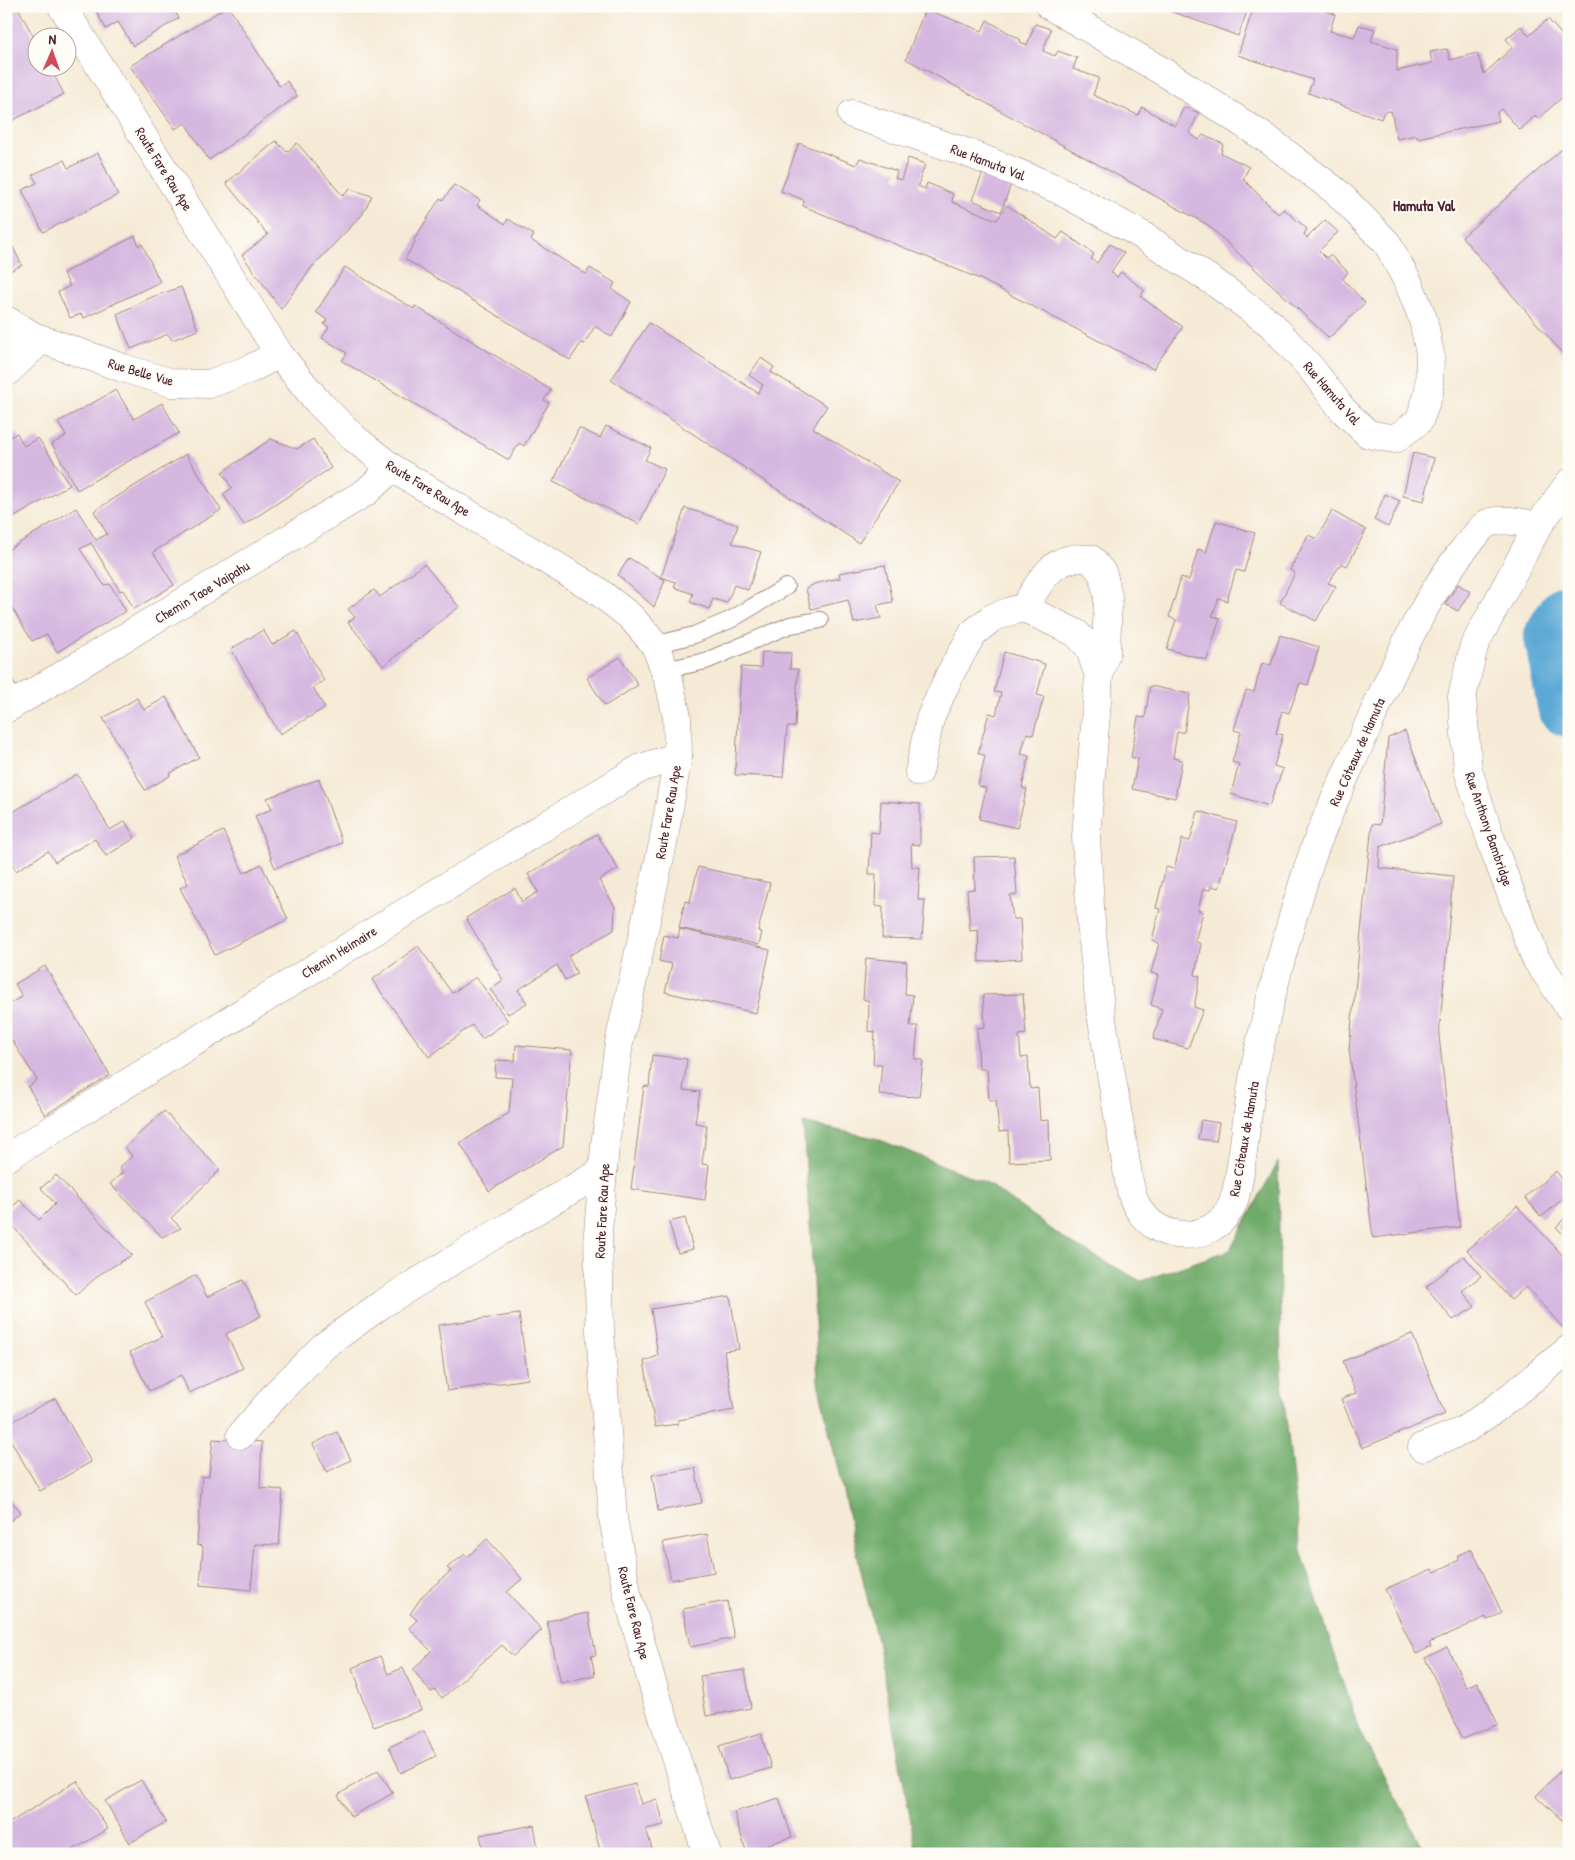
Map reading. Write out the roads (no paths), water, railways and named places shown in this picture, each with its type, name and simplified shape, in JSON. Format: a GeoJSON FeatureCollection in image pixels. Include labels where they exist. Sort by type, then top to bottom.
{"type":"FeatureCollection","features":[{"type":"Feature","properties":{"kind":"street","name":"Route Fare Rau Ape"},"geometry":{"type":"LineString","coordinates":[[62,6],[278,354],[318,402],[354,438],[392,468],[595,589],[631,617],[655,645],[669,681],[677,717],[678,756],[663,843],[619,1044],[603,1171],[598,1233],[600,1330],[613,1518],[629,1603],[651,1679],[707,1854]]}},
{"type":"Feature","properties":{"kind":"street","name":"Rue Hamuta Val"},"geometry":{"type":"LineString","coordinates":[[852,114],[968,153],[1057,189],[1140,234],[1214,282],[1271,324],[1311,368],[1344,410],[1368,434],[1395,440],[1419,421],[1429,393],[1430,354],[1423,320],[1409,284],[1387,243],[1338,193],[1270,140],[1167,74],[1050,6]]}},
{"type":"Feature","properties":{"kind":"street","name":"Rue Belle Vue"},"geometry":{"type":"LineString","coordinates":[[6,320],[37,337],[123,368],[172,383],[208,384],[250,369],[278,354]]}},
{"type":"Feature","properties":{"kind":"street"},"geometry":{"type":"LineString","coordinates":[[6,373],[37,337]]}},
{"type":"Feature","properties":{"kind":"street","name":"Chemin Taoe Vaipahu"},"geometry":{"type":"LineString","coordinates":[[10,700],[358,497],[392,468]]}},
{"type":"Feature","properties":{"kind":"street","name":"Rue Anthony Bambridge"},"geometry":{"type":"LineString","coordinates":[[1569,483],[1538,526],[1474,646],[1462,697],[1468,770],[1494,852],[1536,959],[1569,1007]]}},
{"type":"Feature","properties":{"kind":"street","name":"Rue Côteaux de Hamuta"},"geometry":{"type":"LineString","coordinates":[[1099,676],[1089,647],[1076,633],[1024,608],[1043,578],[1056,565],[1072,558],[1091,558],[1103,574],[1108,596],[1106,653],[1099,676],[1086,837],[1091,923],[1100,1008],[1126,1165],[1133,1197],[1139,1211],[1151,1224],[1167,1233],[1183,1236],[1197,1234],[1211,1229],[1223,1220],[1236,1194],[1258,1055],[1285,946],[1314,852],[1390,679],[1426,605],[1457,556],[1486,524],[1507,520],[1538,526]]}},
{"type":"Feature","properties":{"kind":"street"},"geometry":{"type":"LineString","coordinates":[[919,772],[930,719],[950,674],[974,633],[992,618],[1024,608]]}},
{"type":"Feature","properties":{"kind":"street","name":"Chemin Heimaire"},"geometry":{"type":"LineString","coordinates":[[6,1158],[641,768],[678,756]]}},
{"type":"Feature","properties":{"kind":"street"},"geometry":{"type":"LineString","coordinates":[[241,1435],[277,1393],[324,1346],[382,1304],[491,1236],[603,1171]]}},
{"type":"Feature","properties":{"kind":"street"},"geometry":{"type":"LineString","coordinates":[[1422,1447],[1463,1431],[1499,1406],[1569,1349]]}},
{"type":"Feature","properties":{"kind":"lane"},"geometry":{"type":"LineString","coordinates":[[6,351],[37,337]]}},
{"type":"Feature","properties":{"kind":"lane"},"geometry":{"type":"LineString","coordinates":[[655,645],[694,635],[730,620],[786,587]]}},
{"type":"Feature","properties":{"kind":"lane"},"geometry":{"type":"LineString","coordinates":[[664,670],[706,661],[790,625],[820,620]]}},
{"type":"Feature","properties":{"kind":"waterway"},"geometry":{"type":"LineString","coordinates":[[1569,616],[1556,637],[1569,705]]}},
{"type":"Feature","properties":{"kind":"district","name":"Hamuta Val"},"geometry":{"type":"Point","coordinates":[1424,206]}}]}
